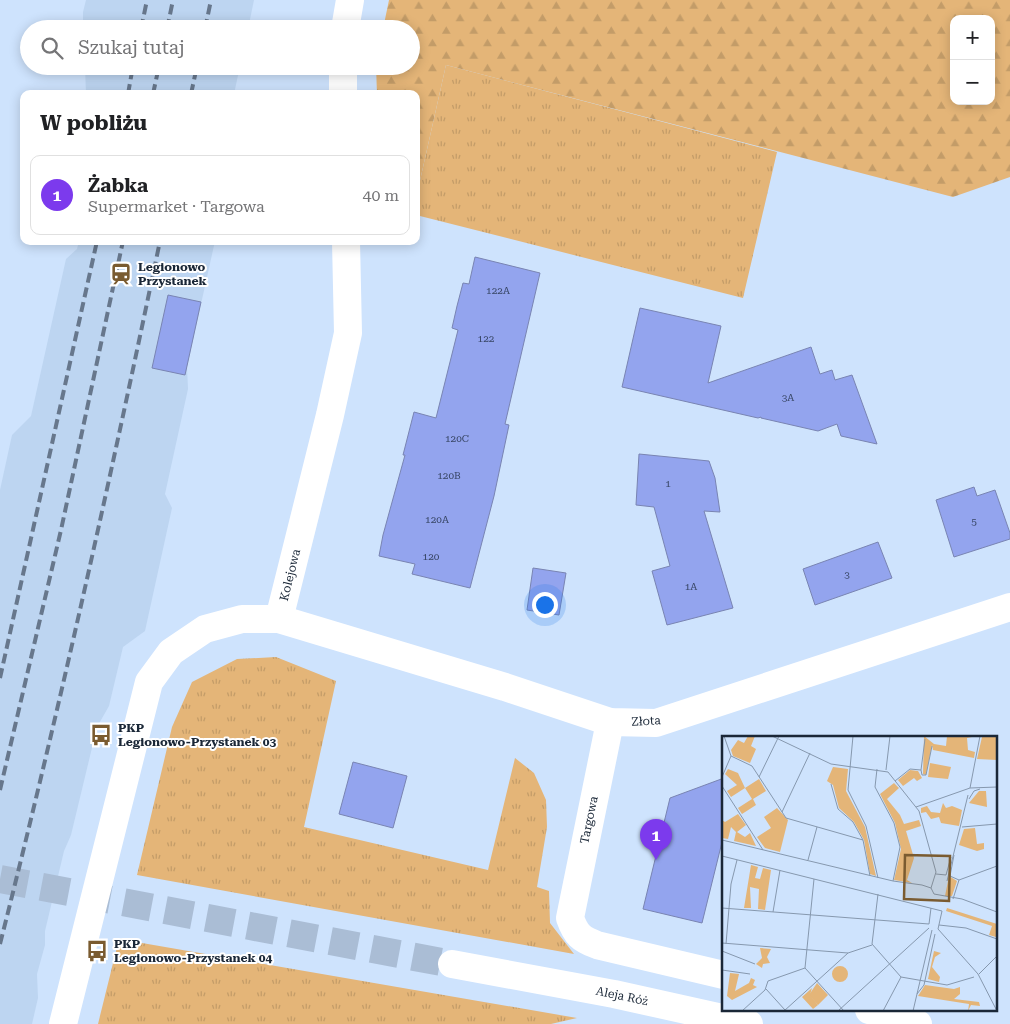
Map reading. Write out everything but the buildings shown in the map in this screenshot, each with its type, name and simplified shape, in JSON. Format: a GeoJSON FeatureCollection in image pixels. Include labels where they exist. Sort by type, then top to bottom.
{"type":"FeatureCollection","features":[{"type":"Feature","properties":{"kind":"street"},"geometry":{"type":"LineString","coordinates":[[347,20],[350,0]]}},
{"type":"Feature","properties":{"kind":"street"},"geometry":{"type":"LineString","coordinates":[[343,75],[343,90]]}},
{"type":"Feature","properties":{"kind":"street","name":"Kolejowa"},"geometry":{"type":"LineString","coordinates":[[63,1024],[149,682],[171,652],[205,629],[242,619],[279,619],[330,415],[348,333],[346,245]]}},
{"type":"Feature","properties":{"kind":"street","name":"Złota"},"geometry":{"type":"LineString","coordinates":[[279,619],[505,687],[610,722],[656,723],[1010,607]]}},
{"type":"Feature","properties":{"kind":"street","name":"Targowa"},"geometry":{"type":"LineString","coordinates":[[610,722],[570,918],[575,931],[591,943],[722,975]]}},
{"type":"Feature","properties":{"kind":"street","name":"Aleja Róż"},"geometry":{"type":"LineString","coordinates":[[452,964],[614,994],[749,1024]]}},
{"type":"Feature","properties":{"kind":"street"},"geometry":{"type":"LineString","coordinates":[[876,1012],[918,1024]]}},
{"type":"Feature","properties":{"kind":"shaded area"},"geometry":{"type":"Polygon","coordinates":[[[86,0],[254,0],[250,20],[83,20],[86,0]]]}},
{"type":"Feature","properties":{"kind":"shaded area"},"geometry":{"type":"Polygon","coordinates":[[[85,75],[238,75],[235,90],[86,90],[85,75]]]}},
{"type":"Feature","properties":{"kind":"shaded area"},"geometry":{"type":"Polygon","coordinates":[[[78,245],[214,245],[187,367],[188,389],[165,494],[172,508],[145,631],[123,647],[109,706],[97,727],[45,931],[45,945],[37,974],[38,998],[32,1024],[0,1024],[0,490],[12,435],[31,416],[66,259],[77,249],[78,245]]]}},
{"type":"Feature","properties":{"kind":"green space"},"geometry":{"type":"Polygon","coordinates":[[[389,0],[1010,0],[1010,177],[953,197],[446,65],[420,181],[420,90],[377,90],[376,75],[420,75],[420,20],[385,20],[389,0]]]}},
{"type":"Feature","properties":{"kind":"green space"},"geometry":{"type":"Polygon","coordinates":[[[446,65],[777,152],[743,298],[420,216],[420,181],[446,65]]]}},
{"type":"Feature","properties":{"kind":"green space"},"geometry":{"type":"Polygon","coordinates":[[[276,657],[336,681],[304,827],[488,870],[515,758],[534,773],[546,800],[547,827],[537,887],[549,891],[550,923],[574,954],[137,875],[172,727],[192,682],[237,659],[276,657]]]}},
{"type":"Feature","properties":{"kind":"green space"},"geometry":{"type":"Polygon","coordinates":[[[119,939],[577,1018],[551,1024],[98,1024],[119,939]]]}},
{"type":"Feature","properties":{"kind":"tunnel"},"geometry":{"type":"LineString","coordinates":[[0,879],[452,964]]}},
{"type":"Feature","properties":{"kind":"railway"},"geometry":{"type":"LineString","coordinates":[[143,20],[147,0]]}},
{"type":"Feature","properties":{"kind":"railway"},"geometry":{"type":"LineString","coordinates":[[169,20],[173,0]]}},
{"type":"Feature","properties":{"kind":"railway"},"geometry":{"type":"LineString","coordinates":[[207,20],[211,0]]}},
{"type":"Feature","properties":{"kind":"railway"},"geometry":{"type":"LineString","coordinates":[[129,90],[131,75]]}},
{"type":"Feature","properties":{"kind":"railway"},"geometry":{"type":"LineString","coordinates":[[154,90],[157,75]]}},
{"type":"Feature","properties":{"kind":"railway"},"geometry":{"type":"LineString","coordinates":[[192,90],[195,75]]}},
{"type":"Feature","properties":{"kind":"railway"},"geometry":{"type":"LineString","coordinates":[[0,678],[96,245]]}},
{"type":"Feature","properties":{"kind":"railway"},"geometry":{"type":"LineString","coordinates":[[0,790],[61,530],[122,245]]}},
{"type":"Feature","properties":{"kind":"railway"},"geometry":{"type":"LineString","coordinates":[[0,944],[84,593],[159,245]]}},
{"type":"Feature","properties":{"kind":"place","name":"Legionowo Przystanek"},"geometry":{"type":"Point","coordinates":[121,274]}},
{"type":"Feature","properties":{"kind":"place","name":"PKP Legionowo-Przystanek 03"},"geometry":{"type":"Point","coordinates":[101,735]}},
{"type":"Feature","properties":{"kind":"place","name":"Żabka"},"geometry":{"type":"Point","coordinates":[656,860]}},
{"type":"Feature","properties":{"kind":"place","name":"PKP Legionowo-Przystanek 04"},"geometry":{"type":"Point","coordinates":[97,951]}}]}
